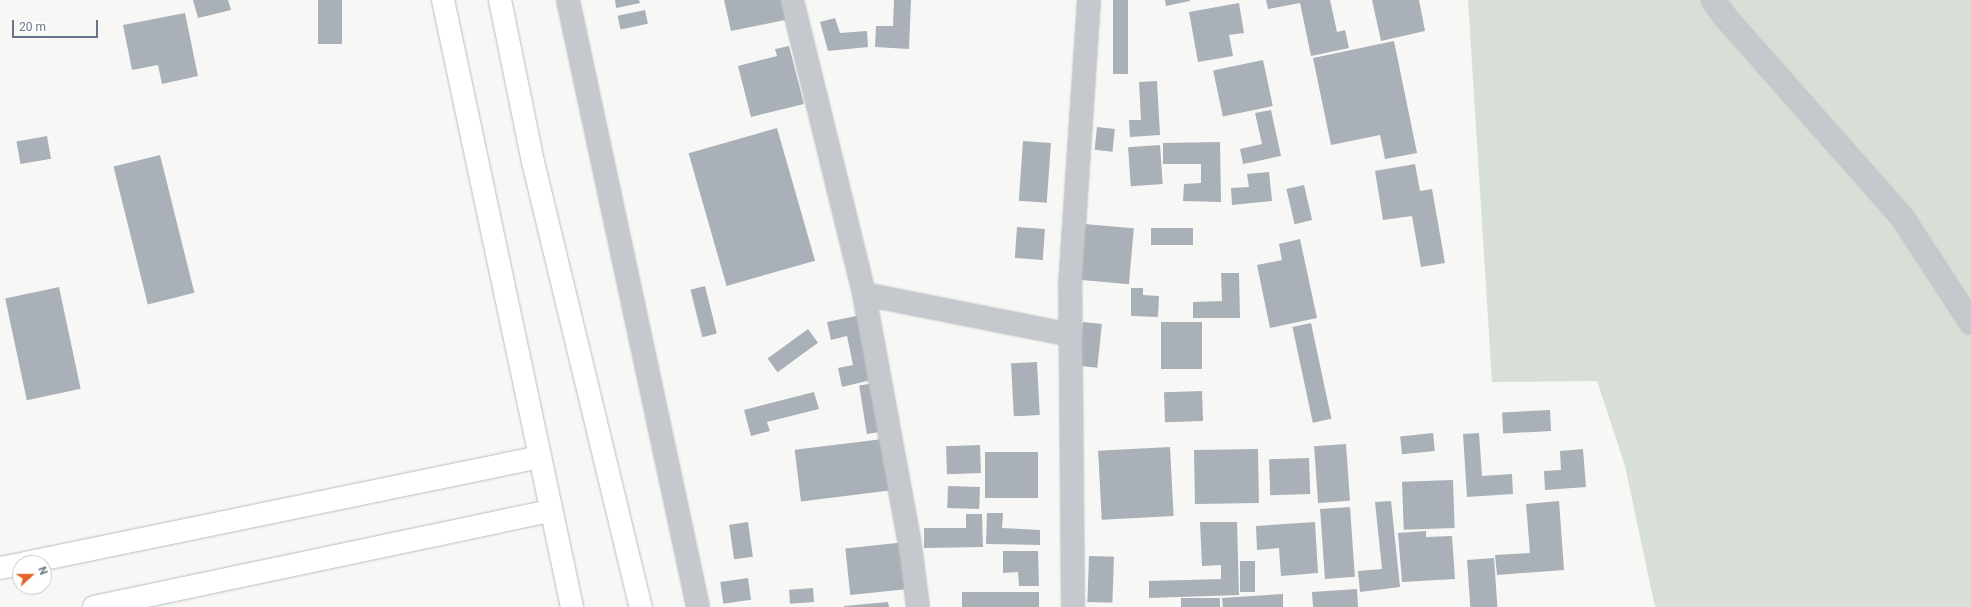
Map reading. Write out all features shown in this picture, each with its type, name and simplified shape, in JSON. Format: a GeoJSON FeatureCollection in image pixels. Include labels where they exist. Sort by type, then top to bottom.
{"type":"FeatureCollection","features":[{"type":"Feature","properties":{"kind":"main road"},"geometry":{"type":"LineString","coordinates":[[444,0],[572,607]]}},
{"type":"Feature","properties":{"kind":"main road"},"geometry":{"type":"LineString","coordinates":[[500,0],[533,162],[641,607]]}},
{"type":"Feature","properties":{"kind":"main road"},"geometry":{"type":"LineString","coordinates":[[52,557],[540,457]]}},
{"type":"Feature","properties":{"kind":"main road"},"geometry":{"type":"LineString","coordinates":[[94,607],[551,511]]}},
{"type":"Feature","properties":{"kind":"main road"},"geometry":{"type":"LineString","coordinates":[[0,568],[12,566]]}},
{"type":"Feature","properties":{"kind":"street"},"geometry":{"type":"LineString","coordinates":[[568,0],[698,607]]}},
{"type":"Feature","properties":{"kind":"street"},"geometry":{"type":"LineString","coordinates":[[792,0],[864,294],[909,538],[918,607]]}},
{"type":"Feature","properties":{"kind":"street"},"geometry":{"type":"LineString","coordinates":[[1073,607],[1070,286],[1089,0]]}},
{"type":"Feature","properties":{"kind":"street"},"geometry":{"type":"LineString","coordinates":[[1713,0],[1726,18],[1902,217],[1971,323]]}},
{"type":"Feature","properties":{"kind":"street"},"geometry":{"type":"LineString","coordinates":[[864,294],[1071,335]]}},
{"type":"Feature","properties":{"kind":"shaded area"},"geometry":{"type":"Polygon","coordinates":[[[1468,0],[1971,0],[1971,607],[1655,607],[1625,466],[1597,381],[1492,382],[1468,0]]]}},
{"type":"Feature","properties":{"kind":"building"},"geometry":{"type":"Polygon","coordinates":[[[193,0],[228,0],[231,10],[198,18],[193,0]]]}},
{"type":"Feature","properties":{"kind":"building"},"geometry":{"type":"Polygon","coordinates":[[[318,0],[342,0],[342,44],[318,44],[318,0]]]}},
{"type":"Feature","properties":{"kind":"building"},"geometry":{"type":"Polygon","coordinates":[[[615,0],[639,0],[640,3],[616,8],[615,0]]]}},
{"type":"Feature","properties":{"kind":"building"},"geometry":{"type":"Polygon","coordinates":[[[724,0],[786,0],[790,19],[731,31],[724,0]]]}},
{"type":"Feature","properties":{"kind":"building"},"geometry":{"type":"Polygon","coordinates":[[[894,0],[911,0],[909,49],[875,47],[876,26],[893,26],[894,0]]]}},
{"type":"Feature","properties":{"kind":"building"},"geometry":{"type":"Polygon","coordinates":[[[1113,0],[1128,0],[1128,74],[1113,74],[1113,0]]]}},
{"type":"Feature","properties":{"kind":"building"},"geometry":{"type":"Polygon","coordinates":[[[1165,0],[1190,0],[1190,1],[1166,6],[1165,0]]]}},
{"type":"Feature","properties":{"kind":"building"},"geometry":{"type":"Polygon","coordinates":[[[1266,0],[1330,0],[1337,32],[1345,30],[1349,48],[1311,56],[1300,3],[1268,9],[1266,0]]]}},
{"type":"Feature","properties":{"kind":"building"},"geometry":{"type":"Polygon","coordinates":[[[1372,0],[1419,0],[1425,31],[1381,41],[1372,0]]]}},
{"type":"Feature","properties":{"kind":"building"},"geometry":{"type":"Polygon","coordinates":[[[1239,3],[1244,33],[1229,35],[1233,56],[1198,62],[1189,12],[1239,3]]]}},
{"type":"Feature","properties":{"kind":"building"},"geometry":{"type":"Polygon","coordinates":[[[645,10],[648,24],[621,30],[618,16],[645,10]]]}},
{"type":"Feature","properties":{"kind":"building"},"geometry":{"type":"Polygon","coordinates":[[[185,13],[198,76],[162,84],[158,65],[132,70],[123,25],[185,13]]]}},
{"type":"Feature","properties":{"kind":"building"},"geometry":{"type":"Polygon","coordinates":[[[835,18],[840,33],[867,31],[868,47],[828,51],[820,22],[835,18]]]}},
{"type":"Feature","properties":{"kind":"building"},"geometry":{"type":"Polygon","coordinates":[[[1394,41],[1417,153],[1385,159],[1380,135],[1331,145],[1313,58],[1394,41]]]}},
{"type":"Feature","properties":{"kind":"building"},"geometry":{"type":"Polygon","coordinates":[[[789,46],[804,104],[751,117],[738,66],[777,56],[775,49],[789,46]]]}},
{"type":"Feature","properties":{"kind":"building"},"geometry":{"type":"Polygon","coordinates":[[[1263,60],[1273,106],[1223,117],[1213,71],[1263,60]]]}},
{"type":"Feature","properties":{"kind":"building"},"geometry":{"type":"Polygon","coordinates":[[[1157,81],[1160,135],[1130,137],[1129,120],[1141,120],[1139,82],[1157,81]]]}},
{"type":"Feature","properties":{"kind":"building"},"geometry":{"type":"Polygon","coordinates":[[[1271,110],[1281,156],[1243,164],[1240,149],[1262,144],[1255,113],[1271,110]]]}},
{"type":"Feature","properties":{"kind":"building"},"geometry":{"type":"Polygon","coordinates":[[[1097,127],[1115,129],[1112,152],[1095,150],[1097,127]]]}},
{"type":"Feature","properties":{"kind":"building"},"geometry":{"type":"Polygon","coordinates":[[[777,128],[815,261],[727,286],[689,153],[777,128]]]}},
{"type":"Feature","properties":{"kind":"building"},"geometry":{"type":"Polygon","coordinates":[[[47,136],[51,159],[20,164],[16,141],[47,136]]]}},
{"type":"Feature","properties":{"kind":"building"},"geometry":{"type":"Polygon","coordinates":[[[1023,141],[1051,143],[1047,203],[1019,201],[1023,141]]]}},
{"type":"Feature","properties":{"kind":"building"},"geometry":{"type":"Polygon","coordinates":[[[1220,142],[1221,202],[1183,201],[1184,184],[1201,183],[1201,164],[1163,164],[1163,143],[1220,142]]]}},
{"type":"Feature","properties":{"kind":"building"},"geometry":{"type":"Polygon","coordinates":[[[1160,145],[1163,184],[1131,186],[1128,147],[1160,145]]]}},
{"type":"Feature","properties":{"kind":"building"},"geometry":{"type":"Polygon","coordinates":[[[160,155],[194,293],[148,304],[113,167],[160,155]]]}},
{"type":"Feature","properties":{"kind":"building"},"geometry":{"type":"Polygon","coordinates":[[[1415,164],[1420,191],[1432,189],[1445,263],[1421,267],[1412,216],[1383,220],[1375,171],[1415,164]]]}},
{"type":"Feature","properties":{"kind":"building"},"geometry":{"type":"Polygon","coordinates":[[[1269,172],[1272,201],[1232,205],[1231,188],[1249,187],[1247,174],[1269,172]]]}},
{"type":"Feature","properties":{"kind":"building"},"geometry":{"type":"Polygon","coordinates":[[[1304,185],[1312,220],[1295,224],[1286,189],[1304,185]]]}},
{"type":"Feature","properties":{"kind":"building"},"geometry":{"type":"Polygon","coordinates":[[[1084,224],[1134,228],[1129,284],[1079,280],[1084,224]]]}},
{"type":"Feature","properties":{"kind":"building"},"geometry":{"type":"Polygon","coordinates":[[[1017,227],[1045,229],[1043,260],[1015,258],[1017,227]]]}},
{"type":"Feature","properties":{"kind":"building"},"geometry":{"type":"Polygon","coordinates":[[[1151,228],[1193,228],[1193,245],[1151,245],[1151,228]]]}},
{"type":"Feature","properties":{"kind":"building"},"geometry":{"type":"Polygon","coordinates":[[[1300,239],[1317,318],[1270,328],[1257,265],[1282,260],[1279,244],[1300,239]]]}},
{"type":"Feature","properties":{"kind":"building"},"geometry":{"type":"Polygon","coordinates":[[[1221,273],[1239,273],[1240,318],[1193,318],[1193,302],[1222,301],[1221,273]]]}},
{"type":"Feature","properties":{"kind":"building"},"geometry":{"type":"Polygon","coordinates":[[[705,286],[717,334],[702,337],[690,290],[705,286]]]}},
{"type":"Feature","properties":{"kind":"building"},"geometry":{"type":"Polygon","coordinates":[[[59,287],[81,389],[27,400],[5,298],[59,287]]]}},
{"type":"Feature","properties":{"kind":"building"},"geometry":{"type":"Polygon","coordinates":[[[1131,288],[1143,288],[1143,295],[1159,296],[1158,317],[1131,316],[1131,288]]]}},
{"type":"Feature","properties":{"kind":"building"},"geometry":{"type":"Polygon","coordinates":[[[861,315],[875,379],[842,387],[838,368],[853,365],[847,336],[831,340],[827,322],[861,315]]]}},
{"type":"Feature","properties":{"kind":"building"},"geometry":{"type":"Polygon","coordinates":[[[1083,322],[1102,324],[1097,368],[1078,366],[1083,322]]]}},
{"type":"Feature","properties":{"kind":"building"},"geometry":{"type":"Polygon","coordinates":[[[1161,322],[1202,322],[1202,369],[1161,369],[1161,322]]]}},
{"type":"Feature","properties":{"kind":"building"},"geometry":{"type":"Polygon","coordinates":[[[1311,323],[1331,419],[1313,423],[1292,327],[1311,323]]]}},
{"type":"Feature","properties":{"kind":"building"},"geometry":{"type":"Polygon","coordinates":[[[808,329],[818,343],[778,372],[768,358],[808,329]]]}},
{"type":"Feature","properties":{"kind":"building"},"geometry":{"type":"Polygon","coordinates":[[[1037,362],[1040,415],[1014,416],[1011,363],[1037,362]]]}},
{"type":"Feature","properties":{"kind":"building"},"geometry":{"type":"Polygon","coordinates":[[[875,383],[883,431],[867,434],[859,386],[875,383]]]}},
{"type":"Feature","properties":{"kind":"building"},"geometry":{"type":"Polygon","coordinates":[[[1202,391],[1203,421],[1165,422],[1164,392],[1202,391]]]}},
{"type":"Feature","properties":{"kind":"building"},"geometry":{"type":"Polygon","coordinates":[[[814,392],[819,409],[767,422],[770,431],[751,436],[744,410],[814,392]]]}},
{"type":"Feature","properties":{"kind":"building"},"geometry":{"type":"Polygon","coordinates":[[[1550,410],[1551,431],[1503,433],[1502,413],[1550,410]]]}},
{"type":"Feature","properties":{"kind":"building"},"geometry":{"type":"Polygon","coordinates":[[[1433,433],[1435,451],[1402,454],[1400,436],[1433,433]]]}},
{"type":"Feature","properties":{"kind":"building"},"geometry":{"type":"Polygon","coordinates":[[[1479,433],[1482,476],[1512,474],[1513,494],[1467,497],[1463,434],[1479,433]]]}},
{"type":"Feature","properties":{"kind":"building"},"geometry":{"type":"Polygon","coordinates":[[[883,439],[889,491],[801,501],[795,450],[883,439]]]}},
{"type":"Feature","properties":{"kind":"building"},"geometry":{"type":"Polygon","coordinates":[[[1346,444],[1350,501],[1318,503],[1314,446],[1346,444]]]}},
{"type":"Feature","properties":{"kind":"building"},"geometry":{"type":"Polygon","coordinates":[[[980,445],[981,473],[947,474],[946,446],[980,445]]]}},
{"type":"Feature","properties":{"kind":"building"},"geometry":{"type":"Polygon","coordinates":[[[1170,447],[1174,516],[1102,520],[1098,451],[1170,447]]]}},
{"type":"Feature","properties":{"kind":"building"},"geometry":{"type":"Polygon","coordinates":[[[1258,449],[1259,503],[1195,504],[1194,450],[1258,449]]]}},
{"type":"Feature","properties":{"kind":"building"},"geometry":{"type":"Polygon","coordinates":[[[1583,449],[1586,487],[1545,490],[1544,471],[1561,470],[1560,451],[1583,449]]]}},
{"type":"Feature","properties":{"kind":"building"},"geometry":{"type":"Polygon","coordinates":[[[985,452],[1038,452],[1038,498],[985,498],[985,452]]]}},
{"type":"Feature","properties":{"kind":"building"},"geometry":{"type":"Polygon","coordinates":[[[1309,458],[1310,494],[1270,495],[1269,459],[1309,458]]]}},
{"type":"Feature","properties":{"kind":"building"},"geometry":{"type":"Polygon","coordinates":[[[1453,480],[1455,528],[1404,530],[1402,482],[1453,480]]]}},
{"type":"Feature","properties":{"kind":"building"},"geometry":{"type":"Polygon","coordinates":[[[948,486],[980,487],[979,509],[947,508],[948,486]]]}},
{"type":"Feature","properties":{"kind":"building"},"geometry":{"type":"Polygon","coordinates":[[[1391,501],[1400,587],[1360,592],[1358,571],[1382,569],[1375,502],[1391,501]]]}},
{"type":"Feature","properties":{"kind":"building"},"geometry":{"type":"Polygon","coordinates":[[[1559,501],[1564,570],[1497,575],[1495,555],[1530,553],[1526,504],[1559,501]]]}},
{"type":"Feature","properties":{"kind":"building"},"geometry":{"type":"Polygon","coordinates":[[[1350,507],[1355,577],[1325,579],[1320,509],[1350,507]]]}},
{"type":"Feature","properties":{"kind":"building"},"geometry":{"type":"Polygon","coordinates":[[[987,513],[1003,513],[1002,528],[1040,530],[1040,545],[986,544],[987,513]]]}},
{"type":"Feature","properties":{"kind":"building"},"geometry":{"type":"Polygon","coordinates":[[[966,514],[982,514],[983,547],[924,548],[924,528],[966,528],[966,514]]]}},
{"type":"Feature","properties":{"kind":"building"},"geometry":{"type":"Polygon","coordinates":[[[748,522],[753,557],[734,559],[729,525],[748,522]]]}},
{"type":"Feature","properties":{"kind":"building"},"geometry":{"type":"Polygon","coordinates":[[[1200,522],[1237,522],[1239,595],[1149,598],[1149,581],[1221,579],[1221,565],[1202,566],[1200,522]]]}},
{"type":"Feature","properties":{"kind":"building"},"geometry":{"type":"Polygon","coordinates":[[[1315,522],[1318,573],[1281,576],[1279,548],[1257,550],[1256,526],[1315,522]]]}},
{"type":"Feature","properties":{"kind":"building"},"geometry":{"type":"Polygon","coordinates":[[[1426,531],[1426,537],[1452,536],[1455,579],[1402,582],[1398,533],[1426,531]]]}},
{"type":"Feature","properties":{"kind":"building"},"geometry":{"type":"Polygon","coordinates":[[[906,542],[911,589],[850,595],[845,548],[906,542]]]}},
{"type":"Feature","properties":{"kind":"building"},"geometry":{"type":"Polygon","coordinates":[[[1003,551],[1038,551],[1039,586],[1019,586],[1018,572],[1003,573],[1003,551]]]}},
{"type":"Feature","properties":{"kind":"building"},"geometry":{"type":"Polygon","coordinates":[[[1089,556],[1114,557],[1112,603],[1087,602],[1089,556]]]}},
{"type":"Feature","properties":{"kind":"building"},"geometry":{"type":"Polygon","coordinates":[[[1494,558],[1497,607],[1470,607],[1467,560],[1494,558]]]}},
{"type":"Feature","properties":{"kind":"building"},"geometry":{"type":"Polygon","coordinates":[[[1240,561],[1255,561],[1255,592],[1240,592],[1240,561]]]}},
{"type":"Feature","properties":{"kind":"building"},"geometry":{"type":"Polygon","coordinates":[[[748,578],[751,600],[723,604],[720,582],[748,578]]]}},
{"type":"Feature","properties":{"kind":"building"},"geometry":{"type":"Polygon","coordinates":[[[813,588],[814,602],[790,604],[789,590],[813,588]]]}},
{"type":"Feature","properties":{"kind":"building"},"geometry":{"type":"Polygon","coordinates":[[[1357,589],[1358,607],[1313,607],[1312,592],[1357,589]]]}},
{"type":"Feature","properties":{"kind":"building"},"geometry":{"type":"Polygon","coordinates":[[[962,592],[1039,592],[1039,607],[962,607],[962,592]]]}},
{"type":"Feature","properties":{"kind":"building"},"geometry":{"type":"Polygon","coordinates":[[[1283,594],[1283,607],[1223,607],[1222,598],[1283,594]]]}},
{"type":"Feature","properties":{"kind":"building"},"geometry":{"type":"Polygon","coordinates":[[[1181,598],[1220,598],[1220,607],[1181,607],[1181,598]]]}},
{"type":"Feature","properties":{"kind":"building"},"geometry":{"type":"Polygon","coordinates":[[[888,602],[889,607],[844,607],[844,606],[888,602]]]}}]}
